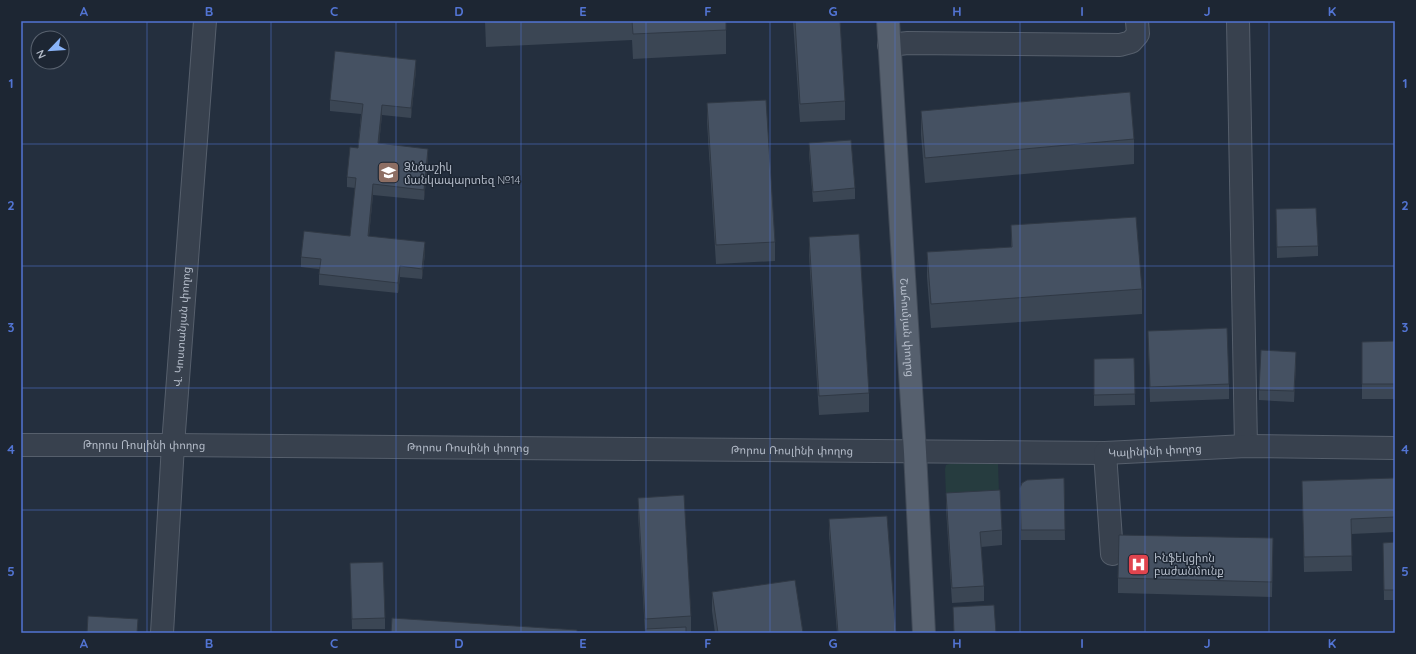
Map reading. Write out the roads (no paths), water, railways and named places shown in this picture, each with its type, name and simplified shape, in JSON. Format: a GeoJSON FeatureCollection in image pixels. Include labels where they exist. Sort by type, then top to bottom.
{"type":"FeatureCollection","features":[{"type":"Feature","properties":{"kind":"main road","name":"Շահումյան փողոց"},"geometry":{"type":"LineString","coordinates":[[888,21],[915,452],[924,633]]}},
{"type":"Feature","properties":{"kind":"street","name":"Վ. Կոստանյան փողոց"},"geometry":{"type":"LineString","coordinates":[[162,633],[173,445],[205,21]]}},
{"type":"Feature","properties":{"kind":"street"},"geometry":{"type":"LineString","coordinates":[[889,45],[916,43],[1120,45],[1131,42],[1138,34],[1137,21]]}},
{"type":"Feature","properties":{"kind":"street"},"geometry":{"type":"LineString","coordinates":[[1238,21],[1246,446]]}},
{"type":"Feature","properties":{"kind":"street","name":"Թորոս Ռոսլինի փողոց"},"geometry":{"type":"LineString","coordinates":[[21,445],[915,452]]}},
{"type":"Feature","properties":{"kind":"street","name":"Կալինինի փողոց"},"geometry":{"type":"LineString","coordinates":[[915,452],[1105,453],[1246,446],[1395,448]]}},
{"type":"Feature","properties":{"kind":"street"},"geometry":{"type":"LineString","coordinates":[[1105,453],[1112,554]]}},
{"type":"Feature","properties":{"kind":"place","name":"Ձնծաշիկ մանկապարտեզ №14"},"geometry":{"type":"Point","coordinates":[388,173]}},
{"type":"Feature","properties":{"kind":"place","name":"Ինֆեկցիոն բաժանմունք"},"geometry":{"type":"Point","coordinates":[1139,564]}}]}
